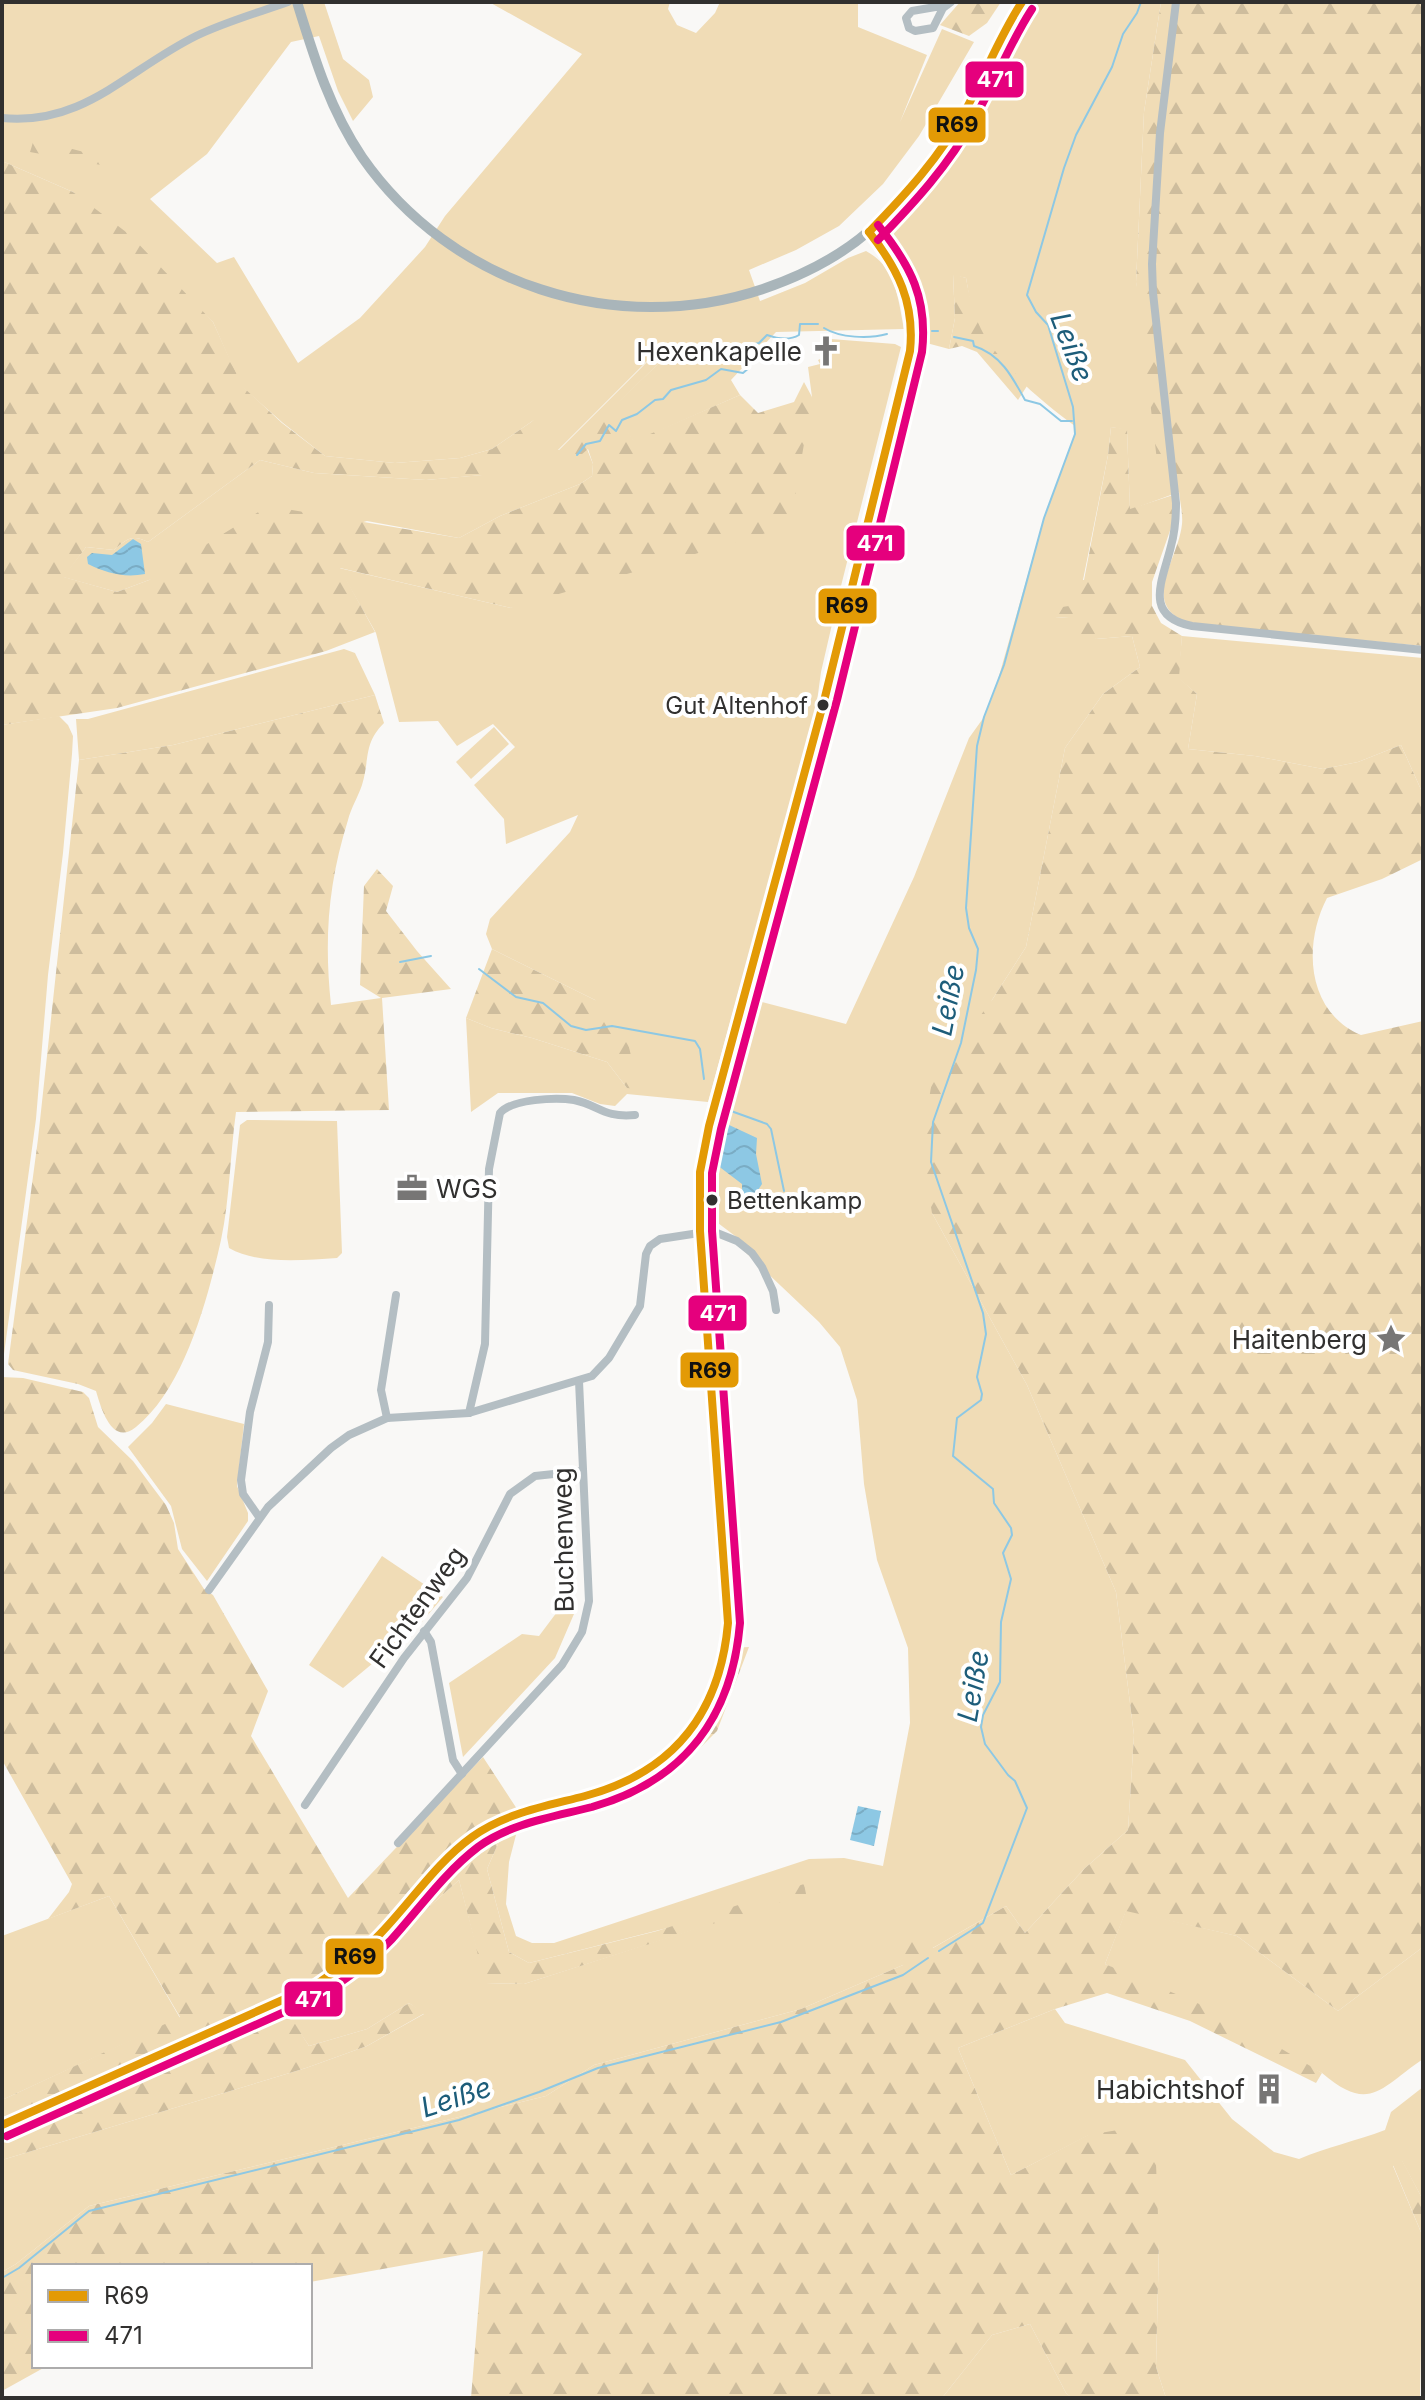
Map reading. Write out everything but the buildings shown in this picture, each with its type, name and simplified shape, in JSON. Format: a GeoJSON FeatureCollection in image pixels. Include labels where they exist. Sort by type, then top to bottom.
{"type":"FeatureCollection","features":[{"type":"Feature","properties":{"kind":"main road"},"geometry":{"type":"LineString","coordinates":[[297,2],[330,99],[363,158],[432,232],[472,260],[527,286],[617,307],[660,308],[729,299],[781,283],[869,232],[927,170],[947,141],[1022,2]]}},
{"type":"Feature","properties":{"kind":"main road"},"geometry":{"type":"LineString","coordinates":[[2,2125],[314,1986],[348,1963],[461,1847],[484,1829],[527,1809],[624,1784],[659,1763],[688,1736],[721,1677],[727,1632],[700,1231],[700,1172],[709,1126],[837,652],[912,339],[912,312],[903,281],[869,232]]}},
{"type":"Feature","properties":{"kind":"street"},"geometry":{"type":"LineString","coordinates":[[2,118],[36,119],[65,113],[195,37],[288,2]]}},
{"type":"Feature","properties":{"kind":"street"},"geometry":{"type":"LineString","coordinates":[[1176,2],[1167,53],[1153,229],[1153,293],[1176,503],[1174,534],[1159,589],[1162,606],[1173,620],[1192,626],[1423,650]]}},
{"type":"Feature","properties":{"kind":"street"},"geometry":{"type":"LineString","coordinates":[[949,4],[933,28],[915,31],[907,25],[906,18],[912,11],[949,4]]}},
{"type":"Feature","properties":{"kind":"street"},"geometry":{"type":"LineString","coordinates":[[469,1413],[484,1351],[489,1169],[495,1129],[504,1109],[521,1102],[573,1100],[611,1115],[635,1115]]}},
{"type":"Feature","properties":{"kind":"street"},"geometry":{"type":"LineString","coordinates":[[209,1590],[259,1517],[340,1440],[387,1418],[469,1413],[592,1376],[609,1358],[640,1306],[643,1264],[650,1246],[664,1237],[700,1231],[724,1234],[752,1253],[769,1283],[776,1310]]}},
{"type":"Feature","properties":{"kind":"street"},"geometry":{"type":"LineString","coordinates":[[387,1418],[381,1390],[396,1295]]}},
{"type":"Feature","properties":{"kind":"street"},"geometry":{"type":"LineString","coordinates":[[259,1517],[243,1494],[241,1480],[252,1402],[268,1342],[269,1305]]}},
{"type":"Feature","properties":{"kind":"street","name":"Buchenweg"},"geometry":{"type":"LineString","coordinates":[[398,1843],[562,1665],[582,1632],[589,1592],[579,1381]]}},
{"type":"Feature","properties":{"kind":"street","name":"Fichtenweg"},"geometry":{"type":"LineString","coordinates":[[305,1805],[424,1631],[473,1567],[510,1494],[535,1476],[582,1471]]}},
{"type":"Feature","properties":{"kind":"street"},"geometry":{"type":"LineString","coordinates":[[424,1631],[431,1642],[453,1760],[462,1774]]}},
{"type":"Feature","properties":{"kind":"green space"},"geometry":{"type":"Polygon","coordinates":[[[2,2],[324,2],[343,59],[369,80],[373,97],[353,121],[338,91],[319,36],[291,42],[207,154],[150,199],[217,263],[234,257],[298,363],[360,318],[425,247],[445,216],[582,54],[489,2],[670,2],[668,9],[677,25],[696,33],[715,13],[720,2],[858,2],[858,27],[927,55],[900,122],[942,29],[974,42],[919,136],[883,184],[839,226],[796,250],[749,270],[760,301],[805,283],[866,251],[890,275],[904,329],[776,332],[731,380],[740,395],[634,442],[611,409],[661,361],[656,352],[558,450],[587,449],[593,464],[592,476],[580,484],[500,516],[459,538],[367,521],[149,580],[117,592],[63,577],[86,547],[114,550],[130,539],[148,542],[260,460],[314,473],[426,480],[482,475],[534,420],[492,449],[460,458],[395,463],[325,456],[283,423],[241,386],[213,322],[73,192],[2,161],[2,2]]]}},
{"type":"Feature","properties":{"kind":"green space"},"geometry":{"type":"Polygon","coordinates":[[[960,2],[1001,2],[987,23],[969,36],[940,25],[960,2]]]}},
{"type":"Feature","properties":{"kind":"green space"},"geometry":{"type":"Polygon","coordinates":[[[1029,2],[1161,2],[1144,112],[1136,282],[1179,492],[1130,510],[1127,430],[1111,427],[1083,580],[1069,606],[1055,618],[1069,617],[1096,639],[1132,636],[1140,667],[1103,694],[1065,748],[1026,947],[992,1000],[932,1213],[1027,1385],[1116,1592],[1134,1735],[1128,1830],[1084,1869],[1025,1933],[1006,1906],[903,1965],[801,2009],[594,2065],[546,2096],[89,2206],[2,2272],[2,2160],[306,2068],[367,2046],[424,2014],[409,2003],[367,2029],[309,2046],[289,2016],[367,1963],[459,1880],[486,1983],[524,1984],[806,1893],[529,1963],[509,1952],[487,1869],[501,1837],[517,1831],[509,1862],[506,1904],[516,1936],[532,1943],[554,1943],[809,1859],[844,1858],[883,1866],[910,1723],[908,1648],[877,1560],[864,1484],[857,1400],[840,1347],[819,1322],[743,1250],[747,1245],[710,1217],[710,1148],[751,999],[846,1024],[914,877],[969,738],[984,717],[995,690],[1044,518],[1075,434],[1075,426],[1029,389],[988,342],[972,309],[966,278],[953,275],[955,318],[949,349],[919,341],[919,298],[903,265],[886,240],[899,216],[946,163],[1029,2]]]}},
{"type":"Feature","properties":{"kind":"green space"},"geometry":{"type":"Polygon","coordinates":[[[1161,2],[1423,2],[1423,646],[1190,624],[1175,616],[1166,605],[1165,581],[1179,538],[1182,512],[1179,492],[1160,486],[1136,282],[1144,112],[1161,2]]]}},
{"type":"Feature","properties":{"kind":"green space"},"geometry":{"type":"Polygon","coordinates":[[[34,139],[103,157],[101,165],[30,152],[34,139]]]}},
{"type":"Feature","properties":{"kind":"green space"},"geometry":{"type":"Polygon","coordinates":[[[2,161],[73,192],[130,235],[213,322],[242,386],[282,423],[325,456],[395,463],[460,458],[492,449],[534,420],[545,424],[529,442],[483,475],[426,480],[314,473],[260,460],[148,542],[130,539],[114,550],[86,547],[64,577],[117,592],[149,580],[268,506],[459,538],[500,516],[580,484],[592,476],[593,464],[588,449],[569,465],[558,451],[657,352],[662,360],[612,409],[634,441],[740,395],[758,413],[794,402],[804,382],[812,397],[790,526],[511,608],[340,568],[375,632],[326,651],[117,708],[2,725],[2,161]]]}},
{"type":"Feature","properties":{"kind":"green space"},"geometry":{"type":"Polygon","coordinates":[[[953,274],[966,278],[974,313],[986,338],[1027,386],[1018,400],[977,352],[962,346],[949,349],[955,318],[953,274]]]}},
{"type":"Feature","properties":{"kind":"green space"},"geometry":{"type":"Polygon","coordinates":[[[831,339],[901,347],[839,594],[821,672],[815,716],[708,1102],[627,1094],[615,1106],[600,1104],[572,1093],[498,1093],[471,1112],[466,1018],[607,1062],[627,1088],[595,1000],[492,949],[486,934],[490,919],[570,832],[578,815],[506,844],[504,819],[474,785],[515,747],[493,724],[457,746],[438,721],[399,722],[376,633],[339,568],[511,608],[812,397],[808,367],[820,364],[818,360],[833,353],[831,339]]]}},
{"type":"Feature","properties":{"kind":"green space"},"geometry":{"type":"Polygon","coordinates":[[[1111,427],[1127,429],[1130,509],[1173,495],[1172,525],[1152,582],[1152,606],[1161,623],[1182,636],[1179,678],[1197,694],[1188,749],[1255,756],[1323,769],[1358,762],[1401,745],[1423,794],[1423,859],[1382,879],[1327,898],[1314,936],[1313,955],[1314,975],[1329,1010],[1343,1024],[1361,1035],[1423,1021],[1423,1947],[1338,2011],[1237,1936],[1126,1911],[1105,1964],[1223,2014],[1322,2073],[1316,2083],[1190,2021],[1107,1993],[1055,2009],[958,2048],[1011,2175],[1088,2135],[1124,2129],[1155,2137],[1159,2243],[1156,2367],[1166,2398],[1072,2398],[1066,2393],[1030,2324],[992,2335],[942,2398],[471,2398],[483,2251],[312,2282],[312,2264],[32,2264],[32,2368],[43,2368],[2,2391],[2,2272],[89,2206],[546,2096],[594,2065],[801,2009],[903,1965],[908,1937],[933,1948],[1006,1906],[1025,1933],[1084,1869],[1128,1830],[1134,1735],[1116,1592],[1027,1385],[932,1213],[921,1147],[932,1081],[992,1000],[1026,947],[1065,748],[1103,694],[1140,667],[1132,636],[1096,639],[1071,634],[1069,617],[1055,618],[1055,608],[1069,606],[1070,580],[1084,580],[1111,427]]]}},
{"type":"Feature","properties":{"kind":"green space"},"geometry":{"type":"Polygon","coordinates":[[[1182,636],[1423,658],[1423,794],[1401,745],[1358,762],[1323,769],[1255,756],[1188,749],[1197,694],[1178,678],[1182,636]]]}},
{"type":"Feature","properties":{"kind":"green space"},"geometry":{"type":"Polygon","coordinates":[[[344,649],[355,653],[375,695],[173,745],[79,760],[76,719],[88,719],[344,649]]]}},
{"type":"Feature","properties":{"kind":"green space"},"geometry":{"type":"Polygon","coordinates":[[[375,695],[384,723],[370,745],[362,785],[341,844],[332,889],[328,934],[331,1005],[381,998],[360,985],[364,886],[377,869],[393,886],[386,911],[451,989],[382,998],[389,1110],[236,1112],[221,1240],[192,1341],[168,1390],[153,1410],[136,1427],[120,1432],[109,1423],[96,1391],[13,1370],[8,1364],[38,1139],[79,760],[173,745],[375,695]]]}},
{"type":"Feature","properties":{"kind":"green space"},"geometry":{"type":"Polygon","coordinates":[[[59,716],[73,736],[72,754],[36,1119],[4,1354],[2,725],[59,716]]]}},
{"type":"Feature","properties":{"kind":"green space"},"geometry":{"type":"Polygon","coordinates":[[[494,727],[509,744],[471,779],[456,762],[494,727]]]}},
{"type":"Feature","properties":{"kind":"green space"},"geometry":{"type":"Polygon","coordinates":[[[492,949],[595,1000],[622,1018],[639,1089],[627,1088],[607,1062],[466,1018],[492,949]]]}},
{"type":"Feature","properties":{"kind":"green space"},"geometry":{"type":"Polygon","coordinates":[[[247,1120],[337,1121],[342,1253],[337,1258],[268,1259],[229,1248],[227,1237],[240,1125],[247,1120]]]}},
{"type":"Feature","properties":{"kind":"green space"},"geometry":{"type":"Polygon","coordinates":[[[2,1377],[23,1378],[83,1392],[89,1398],[98,1427],[133,1461],[166,1505],[174,1523],[178,1549],[204,1589],[213,1595],[268,1691],[251,1736],[348,1898],[483,1757],[517,1809],[620,1792],[673,1764],[701,1731],[724,1683],[731,1648],[749,1647],[717,1731],[679,1769],[623,1802],[536,1821],[501,1837],[487,1869],[509,1952],[529,1963],[657,1931],[804,1884],[806,1894],[524,1984],[485,1983],[459,1880],[367,1963],[290,2016],[309,2046],[367,2029],[409,2003],[425,2013],[367,2046],[306,2068],[2,2160],[2,2100],[180,2017],[109,1896],[48,1919],[72,1884],[2,1760],[2,1377]]]}},
{"type":"Feature","properties":{"kind":"green space"},"geometry":{"type":"Polygon","coordinates":[[[166,1404],[244,1424],[237,1486],[248,1521],[207,1581],[182,1549],[171,1506],[128,1447],[166,1404]]]}},
{"type":"Feature","properties":{"kind":"green space"},"geometry":{"type":"Polygon","coordinates":[[[382,1556],[443,1597],[420,1624],[343,1688],[309,1665],[382,1556]]]}},
{"type":"Feature","properties":{"kind":"green space"},"geometry":{"type":"Polygon","coordinates":[[[566,1600],[577,1607],[555,1658],[463,1757],[449,1683],[522,1634],[539,1636],[566,1600]]]}},
{"type":"Feature","properties":{"kind":"green space"},"geometry":{"type":"Polygon","coordinates":[[[109,1896],[180,2018],[2,2100],[2,1936],[109,1896]]]}},
{"type":"Feature","properties":{"kind":"green space"},"geometry":{"type":"Polygon","coordinates":[[[1126,1910],[1237,1936],[1338,2011],[1423,1947],[1423,2059],[1374,2092],[1352,2092],[1338,2085],[1322,2073],[1105,1964],[1126,1910]]]}},
{"type":"Feature","properties":{"kind":"green space"},"geometry":{"type":"Polygon","coordinates":[[[1055,2009],[1065,2023],[1185,2060],[1232,2119],[1274,2152],[1299,2159],[1385,2130],[1391,2112],[1423,2087],[1423,2200],[1402,2161],[1393,2166],[1423,2237],[1420,2398],[1166,2398],[1156,2367],[1159,2243],[1089,2135],[1011,2175],[958,2048],[1055,2009]]]}},
{"type":"Feature","properties":{"kind":"green space"},"geometry":{"type":"Polygon","coordinates":[[[1402,2160],[1423,2200],[1423,2237],[1393,2165],[1402,2160]]]}},
{"type":"Feature","properties":{"kind":"green space"},"geometry":{"type":"Polygon","coordinates":[[[1030,2324],[1066,2393],[1072,2398],[942,2398],[992,2335],[1030,2324]]]}},
{"type":"Feature","properties":{"kind":"water"},"geometry":{"type":"Polygon","coordinates":[[[133,539],[141,544],[145,574],[115,574],[88,564],[87,557],[92,553],[112,555],[133,539]]]}},
{"type":"Feature","properties":{"kind":"water"},"geometry":{"type":"Polygon","coordinates":[[[727,1124],[757,1138],[756,1154],[762,1184],[745,1210],[742,1208],[742,1184],[717,1165],[721,1133],[727,1124]]]}},
{"type":"Feature","properties":{"kind":"water"},"geometry":{"type":"Polygon","coordinates":[[[858,1806],[881,1811],[874,1846],[850,1840],[858,1806]]]}},
{"type":"Feature","properties":{"kind":"waterway","name":"Leiße"},"geometry":{"type":"LineString","coordinates":[[939,1951],[983,1923],[1027,1808],[1015,1781],[985,1744],[981,1727],[983,1715],[1000,1682],[1001,1622],[1011,1579],[1003,1553],[1012,1535],[1011,1528],[994,1503],[993,1489],[953,1456],[957,1418],[981,1400],[977,1377],[986,1334],[983,1313],[931,1162],[933,1122],[961,1043],[976,970],[978,949],[969,928],[966,908],[977,746],[984,717],[1004,665],[1044,518],[1075,434],[1073,407],[1048,325],[1027,295],[1076,135],[1112,67],[1123,34],[1141,2]]}},
{"type":"Feature","properties":{"kind":"waterway"},"geometry":{"type":"LineString","coordinates":[[577,455],[586,444],[600,441],[609,425],[616,431],[622,420],[637,414],[655,400],[663,399],[671,390],[706,380],[721,369],[743,373],[750,367],[746,346],[759,343],[767,335],[791,338],[799,335],[800,324],[818,324]]}},
{"type":"Feature","properties":{"kind":"waterway"},"geometry":{"type":"LineString","coordinates":[[824,328],[855,337],[887,334]]}},
{"type":"Feature","properties":{"kind":"waterway"},"geometry":{"type":"LineString","coordinates":[[932,331],[938,331]]}},
{"type":"Feature","properties":{"kind":"waterway"},"geometry":{"type":"LineString","coordinates":[[954,337],[973,341],[974,346],[998,360],[1025,400],[1040,404],[1061,421],[1072,421]]}},
{"type":"Feature","properties":{"kind":"waterway"},"geometry":{"type":"LineString","coordinates":[[400,962],[431,956]]}},
{"type":"Feature","properties":{"kind":"waterway"},"geometry":{"type":"LineString","coordinates":[[479,969],[516,997],[543,1003],[571,1026],[586,1030],[612,1026],[695,1041],[700,1049],[704,1079]]}},
{"type":"Feature","properties":{"kind":"waterway"},"geometry":{"type":"LineString","coordinates":[[732,1094],[731,1111],[767,1124],[771,1129],[784,1191]]}},
{"type":"Feature","properties":{"kind":"waterway","name":"Leiße"},"geometry":{"type":"LineString","coordinates":[[2,2278],[19,2268],[89,2211],[459,2120],[598,2068],[781,2022],[903,1975],[928,1958]]}},
{"type":"Feature","properties":{"kind":"transit line","name":"R69"},"geometry":{"type":"LineString","coordinates":[[869,232],[909,190],[945,144],[1022,2]]}},
{"type":"Feature","properties":{"kind":"transit line","name":"471"},"geometry":{"type":"LineString","coordinates":[[878,240],[918,198],[954,152],[1032,9]]}},
{"type":"Feature","properties":{"kind":"transit line","name":"471"},"geometry":{"type":"LineString","coordinates":[[7,2136],[320,1996],[383,1948],[443,1880],[478,1847],[518,1826],[592,1807],[653,1780],[677,1762],[698,1740],[714,1716],[735,1657],[740,1623],[712,1231],[712,1173],[721,1129],[837,700],[922,352],[922,316],[915,284],[900,255],[878,225]]}},
{"type":"Feature","properties":{"kind":"transit line","name":"R69"},"geometry":{"type":"LineString","coordinates":[[2,2125],[314,1986],[372,1942],[435,1871],[472,1837],[512,1816],[585,1796],[644,1772],[687,1734],[703,1711],[715,1685],[728,1623],[700,1231],[700,1172],[709,1126],[825,697],[910,351],[910,317],[902,287],[888,259],[869,232]]}},
{"type":"Feature","properties":{"kind":"place","name":"Hexenkapelle"},"geometry":{"type":"Point","coordinates":[826,351]}},
{"type":"Feature","properties":{"kind":"place","name":"Gut Altenhof"},"geometry":{"type":"Point","coordinates":[823,705]}},
{"type":"Feature","properties":{"kind":"place","name":"WGS"},"geometry":{"type":"Point","coordinates":[412,1188]}},
{"type":"Feature","properties":{"kind":"place","name":"Bettenkamp"},"geometry":{"type":"Point","coordinates":[712,1200]}},
{"type":"Feature","properties":{"kind":"place","name":"Haitenberg"},"geometry":{"type":"Point","coordinates":[1391,1339]}},
{"type":"Feature","properties":{"kind":"place","name":"Habichtshof"},"geometry":{"type":"Point","coordinates":[1269,2089]}}]}
